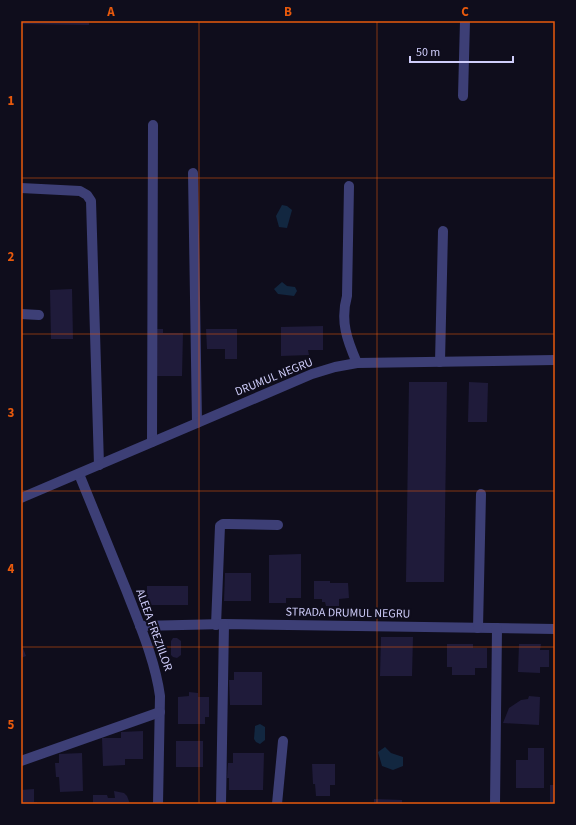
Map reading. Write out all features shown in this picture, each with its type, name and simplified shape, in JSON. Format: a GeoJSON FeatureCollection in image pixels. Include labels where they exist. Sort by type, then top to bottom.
{"type":"FeatureCollection","features":[{"type":"Feature","properties":{"kind":"street"},"geometry":{"type":"LineString","coordinates":[[463,96],[465,21]]}},
{"type":"Feature","properties":{"kind":"street"},"geometry":{"type":"LineString","coordinates":[[152,442],[153,125]]}},
{"type":"Feature","properties":{"kind":"street"},"geometry":{"type":"LineString","coordinates":[[193,174],[197,423]]}},
{"type":"Feature","properties":{"kind":"street"},"geometry":{"type":"LineString","coordinates":[[349,186],[347,296],[343,313],[349,343],[357,363]]}},
{"type":"Feature","properties":{"kind":"street"},"geometry":{"type":"LineString","coordinates":[[21,188],[80,191],[87,195],[91,201],[99,465]]}},
{"type":"Feature","properties":{"kind":"street"},"geometry":{"type":"LineString","coordinates":[[440,362],[443,231]]}},
{"type":"Feature","properties":{"kind":"street"},"geometry":{"type":"LineString","coordinates":[[21,314],[39,315]]}},
{"type":"Feature","properties":{"kind":"street","name":"DRUMUL NEGRU"},"geometry":{"type":"LineString","coordinates":[[21,498],[312,374],[335,367],[357,363],[555,360]]}},
{"type":"Feature","properties":{"kind":"street","name":"ALEEA FREZIILOR"},"geometry":{"type":"LineString","coordinates":[[79,474],[140,626],[158,679],[160,696],[158,804]]}},
{"type":"Feature","properties":{"kind":"street"},"geometry":{"type":"LineString","coordinates":[[478,628],[481,494]]}},
{"type":"Feature","properties":{"kind":"street"},"geometry":{"type":"LineString","coordinates":[[222,804],[220,526],[223,524],[278,525]]}},
{"type":"Feature","properties":{"kind":"street","name":"STRADA DRUMUL NEGRU"},"geometry":{"type":"LineString","coordinates":[[140,626],[220,624],[555,629]]}},
{"type":"Feature","properties":{"kind":"street"},"geometry":{"type":"LineString","coordinates":[[495,804],[497,628]]}},
{"type":"Feature","properties":{"kind":"street"},"geometry":{"type":"LineString","coordinates":[[21,761],[160,712]]}},
{"type":"Feature","properties":{"kind":"street"},"geometry":{"type":"LineString","coordinates":[[277,804],[283,741]]}},
{"type":"Feature","properties":{"kind":"water"},"geometry":{"type":"Polygon","coordinates":[[[282,205],[287,206],[292,210],[287,228],[279,227],[276,216],[282,205]]]}},
{"type":"Feature","properties":{"kind":"water"},"geometry":{"type":"Polygon","coordinates":[[[282,282],[287,286],[295,287],[297,291],[294,296],[278,294],[274,289],[282,282]]]}},
{"type":"Feature","properties":{"kind":"water"},"geometry":{"type":"Polygon","coordinates":[[[260,724],[265,727],[265,740],[260,744],[254,739],[255,726],[260,724]]]}},
{"type":"Feature","properties":{"kind":"water"},"geometry":{"type":"Polygon","coordinates":[[[385,747],[391,753],[403,757],[403,766],[393,770],[382,766],[378,752],[385,747]]]}},
{"type":"Feature","properties":{"kind":"building"},"geometry":{"type":"Polygon","coordinates":[[[21,21],[89,21],[89,25],[21,24],[21,21]]]}},
{"type":"Feature","properties":{"kind":"building"},"geometry":{"type":"Polygon","coordinates":[[[72,289],[73,339],[51,339],[50,290],[72,289]]]}},
{"type":"Feature","properties":{"kind":"building"},"geometry":{"type":"Polygon","coordinates":[[[323,326],[323,350],[308,350],[309,355],[281,356],[281,327],[323,326]]]}},
{"type":"Feature","properties":{"kind":"building"},"geometry":{"type":"Polygon","coordinates":[[[155,329],[163,329],[163,333],[183,333],[182,376],[154,376],[155,329]]]}},
{"type":"Feature","properties":{"kind":"building"},"geometry":{"type":"Polygon","coordinates":[[[206,329],[237,329],[237,359],[225,359],[225,349],[207,349],[206,329]]]}},
{"type":"Feature","properties":{"kind":"building"},"geometry":{"type":"Polygon","coordinates":[[[409,382],[447,382],[444,582],[406,582],[409,382]]]}},
{"type":"Feature","properties":{"kind":"building"},"geometry":{"type":"Polygon","coordinates":[[[469,382],[488,383],[487,422],[468,422],[469,382]]]}},
{"type":"Feature","properties":{"kind":"building"},"geometry":{"type":"Polygon","coordinates":[[[301,554],[301,598],[286,598],[286,603],[269,603],[269,555],[301,554]]]}},
{"type":"Feature","properties":{"kind":"building"},"geometry":{"type":"Polygon","coordinates":[[[225,573],[251,573],[251,601],[224,601],[225,573]]]}},
{"type":"Feature","properties":{"kind":"building"},"geometry":{"type":"Polygon","coordinates":[[[314,581],[348,583],[349,598],[339,599],[339,606],[326,606],[325,602],[322,602],[322,599],[314,599],[314,581]]]}},
{"type":"Feature","properties":{"kind":"building"},"geometry":{"type":"Polygon","coordinates":[[[147,586],[188,586],[188,605],[147,605],[147,586]]]}},
{"type":"Feature","properties":{"kind":"building"},"geometry":{"type":"Polygon","coordinates":[[[381,637],[413,637],[412,676],[380,676],[381,637]]]}},
{"type":"Feature","properties":{"kind":"building"},"geometry":{"type":"Polygon","coordinates":[[[173,638],[177,638],[181,641],[181,655],[177,658],[171,655],[171,641],[173,638]]]}},
{"type":"Feature","properties":{"kind":"building"},"geometry":{"type":"Polygon","coordinates":[[[21,643],[26,656],[21,658],[21,643]]]}},
{"type":"Feature","properties":{"kind":"building"},"geometry":{"type":"Polygon","coordinates":[[[447,644],[473,644],[473,648],[487,648],[487,668],[475,668],[475,675],[452,675],[452,667],[447,667],[447,644]]]}},
{"type":"Feature","properties":{"kind":"building"},"geometry":{"type":"Polygon","coordinates":[[[519,644],[541,644],[540,650],[549,650],[549,667],[540,667],[540,673],[518,672],[519,644]]]}},
{"type":"Feature","properties":{"kind":"building"},"geometry":{"type":"Polygon","coordinates":[[[234,672],[262,672],[262,705],[230,705],[229,680],[234,680],[234,672]]]}},
{"type":"Feature","properties":{"kind":"building"},"geometry":{"type":"Polygon","coordinates":[[[189,692],[198,693],[198,697],[209,697],[209,717],[205,717],[205,724],[178,724],[178,697],[189,696],[189,692]]]}},
{"type":"Feature","properties":{"kind":"building"},"geometry":{"type":"Polygon","coordinates":[[[529,696],[540,697],[539,725],[503,723],[509,708],[521,700],[528,699],[529,696]]]}},
{"type":"Feature","properties":{"kind":"building"},"geometry":{"type":"Polygon","coordinates":[[[143,731],[143,759],[125,759],[125,765],[103,766],[102,738],[121,738],[121,732],[143,731]]]}},
{"type":"Feature","properties":{"kind":"building"},"geometry":{"type":"Polygon","coordinates":[[[176,741],[203,741],[203,767],[176,767],[176,741]]]}},
{"type":"Feature","properties":{"kind":"building"},"geometry":{"type":"Polygon","coordinates":[[[528,748],[544,748],[544,788],[516,788],[516,760],[528,760],[528,748]]]}},
{"type":"Feature","properties":{"kind":"building"},"geometry":{"type":"Polygon","coordinates":[[[82,753],[83,791],[60,792],[59,777],[56,777],[55,763],[59,763],[59,754],[82,753]]]}},
{"type":"Feature","properties":{"kind":"building"},"geometry":{"type":"Polygon","coordinates":[[[233,753],[264,753],[263,790],[229,790],[229,778],[227,778],[228,763],[233,763],[233,753]]]}},
{"type":"Feature","properties":{"kind":"building"},"geometry":{"type":"Polygon","coordinates":[[[312,764],[335,764],[335,785],[330,785],[330,796],[316,796],[315,784],[313,784],[312,764]]]}},
{"type":"Feature","properties":{"kind":"building"},"geometry":{"type":"Polygon","coordinates":[[[550,785],[555,785],[555,804],[550,804],[550,785]]]}},
{"type":"Feature","properties":{"kind":"building"},"geometry":{"type":"Polygon","coordinates":[[[34,789],[34,802],[37,802],[37,804],[21,804],[21,790],[34,789]]]}},
{"type":"Feature","properties":{"kind":"building"},"geometry":{"type":"Polygon","coordinates":[[[114,791],[124,793],[130,804],[93,804],[93,795],[107,795],[108,798],[115,798],[114,791]]]}},
{"type":"Feature","properties":{"kind":"building"},"geometry":{"type":"Polygon","coordinates":[[[374,799],[402,800],[402,804],[374,804],[374,799]]]}}]}
